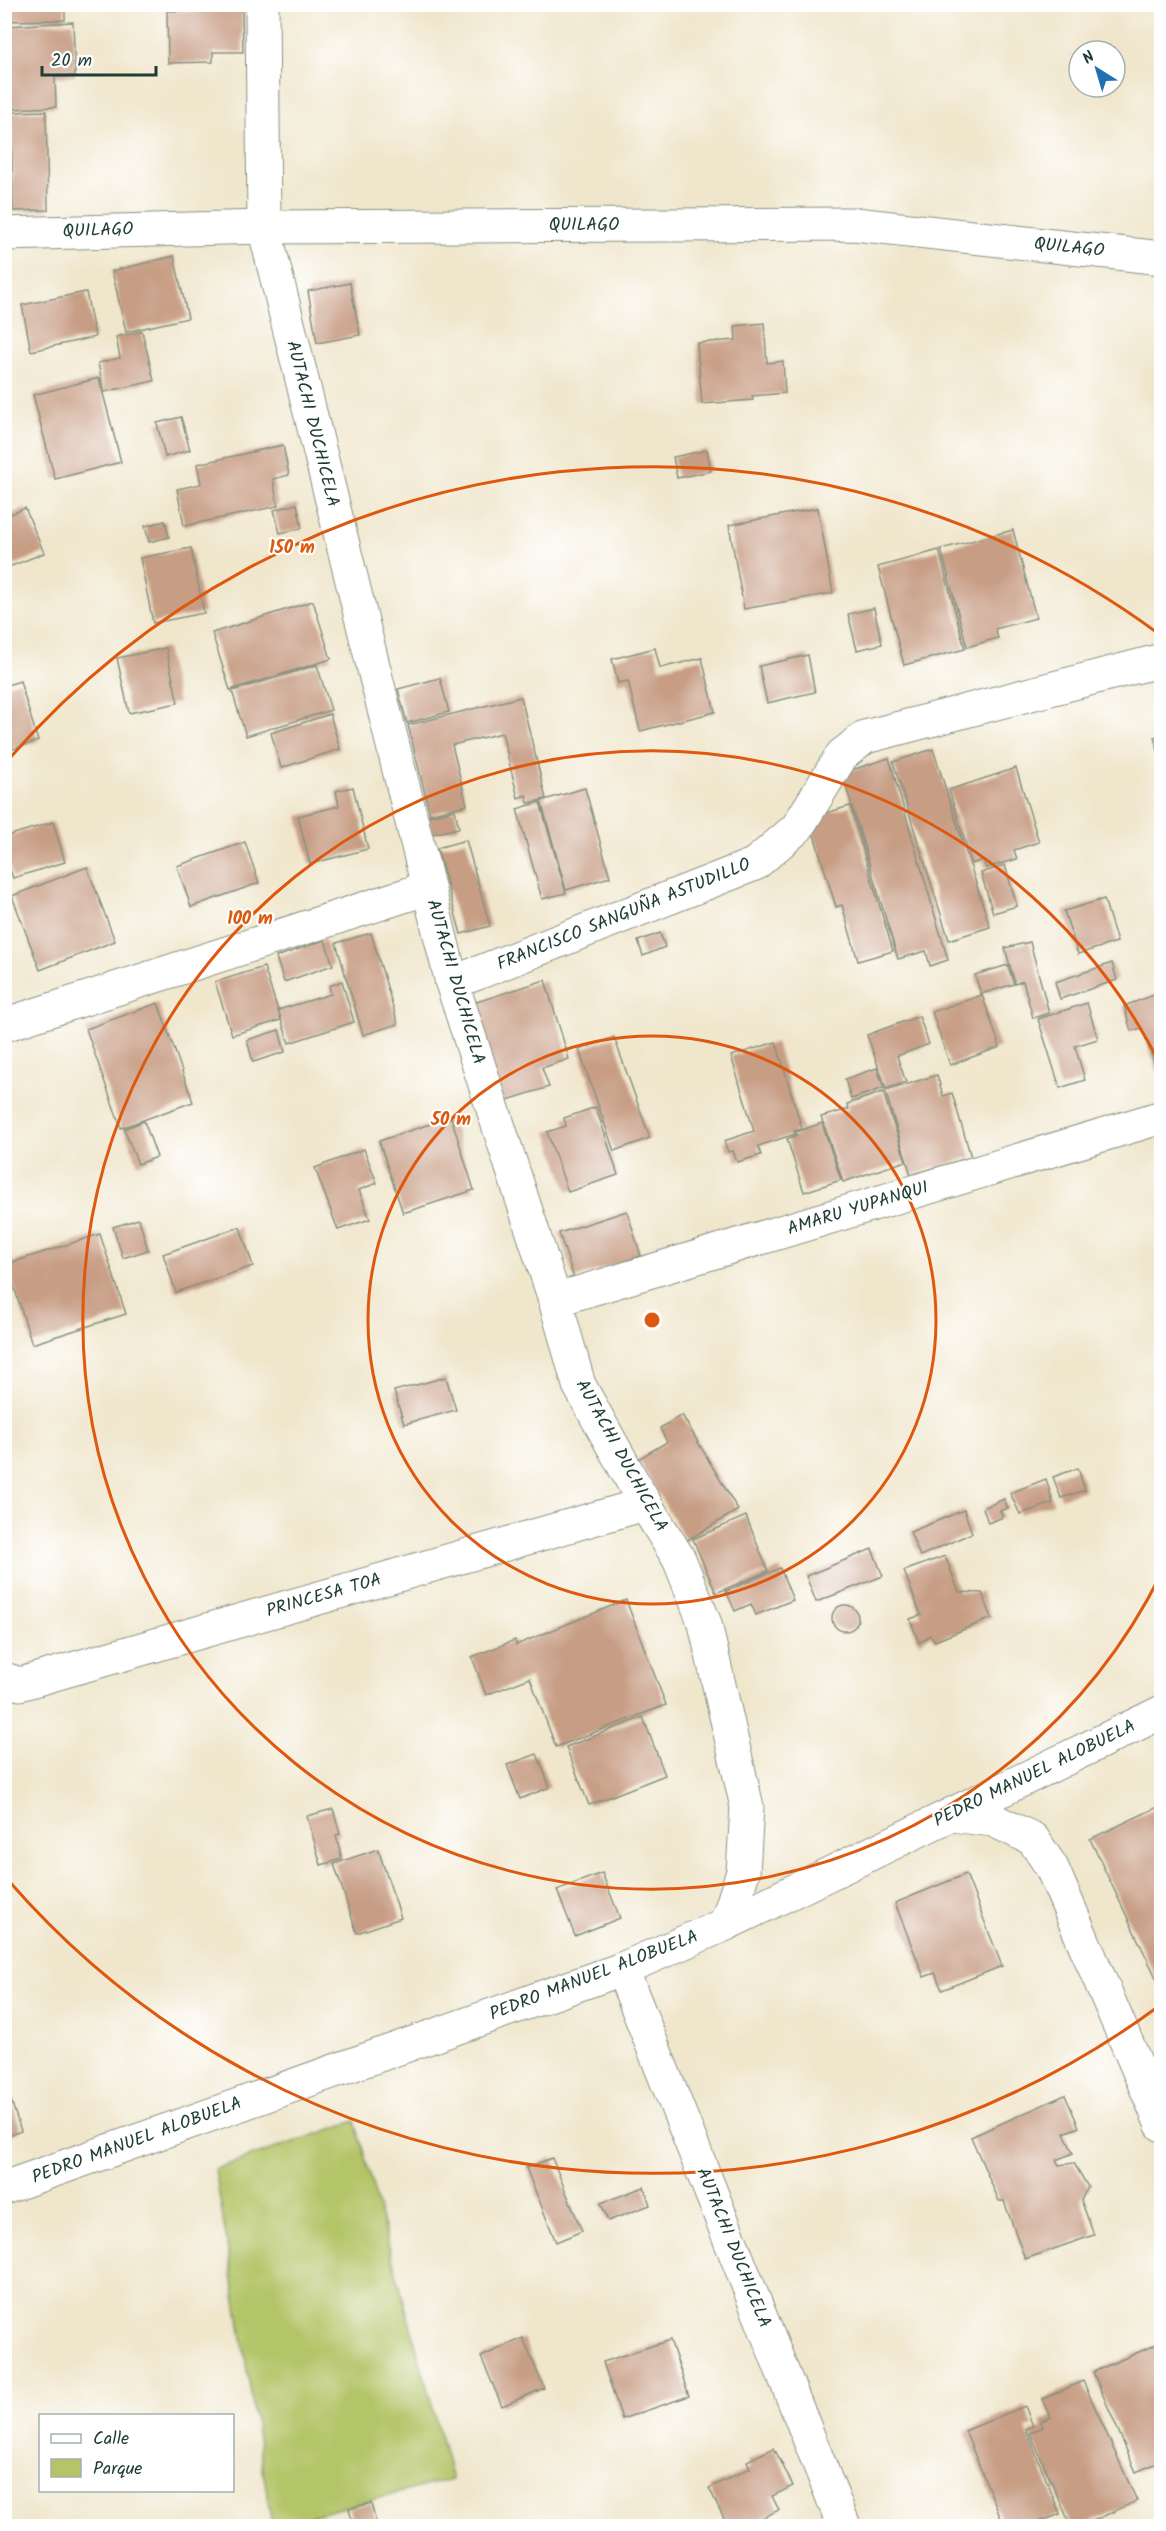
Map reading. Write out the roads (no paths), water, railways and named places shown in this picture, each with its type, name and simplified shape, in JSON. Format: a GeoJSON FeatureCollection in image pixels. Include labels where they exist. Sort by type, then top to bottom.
{"type":"FeatureCollection","features":[{"type":"Feature","properties":{"kind":"street","name":"AUTACHI DUCHICELA"},"geometry":{"type":"LineString","coordinates":[[262,4],[264,227],[452,982],[555,1300],[579,1385],[645,1504],[680,1559],[705,1624],[747,1808],[743,1872],[726,1924]]}},
{"type":"Feature","properties":{"kind":"street","name":"QUILAGO"},"geometry":{"type":"LineString","coordinates":[[4,234],[264,227],[855,224],[1161,258]]}},
{"type":"Feature","properties":{"kind":"street","name":"FRANCISCO SANGUÑA ASTUDILLO"},"geometry":{"type":"LineString","coordinates":[[452,982],[755,864],[796,828],[842,755],[865,737],[1161,660]]}},
{"type":"Feature","properties":{"kind":"street"},"geometry":{"type":"LineString","coordinates":[[4,1025],[428,888]]}},
{"type":"Feature","properties":{"kind":"street","name":"AMARU YUPANQUI"},"geometry":{"type":"LineString","coordinates":[[555,1300],[1161,1117]]}},
{"type":"Feature","properties":{"kind":"street","name":"PRINCESA TOA"},"geometry":{"type":"LineString","coordinates":[[4,1679],[20,1684],[645,1504]]}},
{"type":"Feature","properties":{"kind":"street","name":"PEDRO MANUEL ALOBUELA"},"geometry":{"type":"LineString","coordinates":[[4,2188],[622,1969],[726,1924],[1161,1712]]}},
{"type":"Feature","properties":{"kind":"street"},"geometry":{"type":"LineString","coordinates":[[952,1815],[993,1820],[1033,1839],[1052,1868],[1161,2125]]}},
{"type":"Feature","properties":{"kind":"street","name":"AUTACHI DUCHICELA"},"geometry":{"type":"LineString","coordinates":[[622,1969],[844,2526]]}}]}
